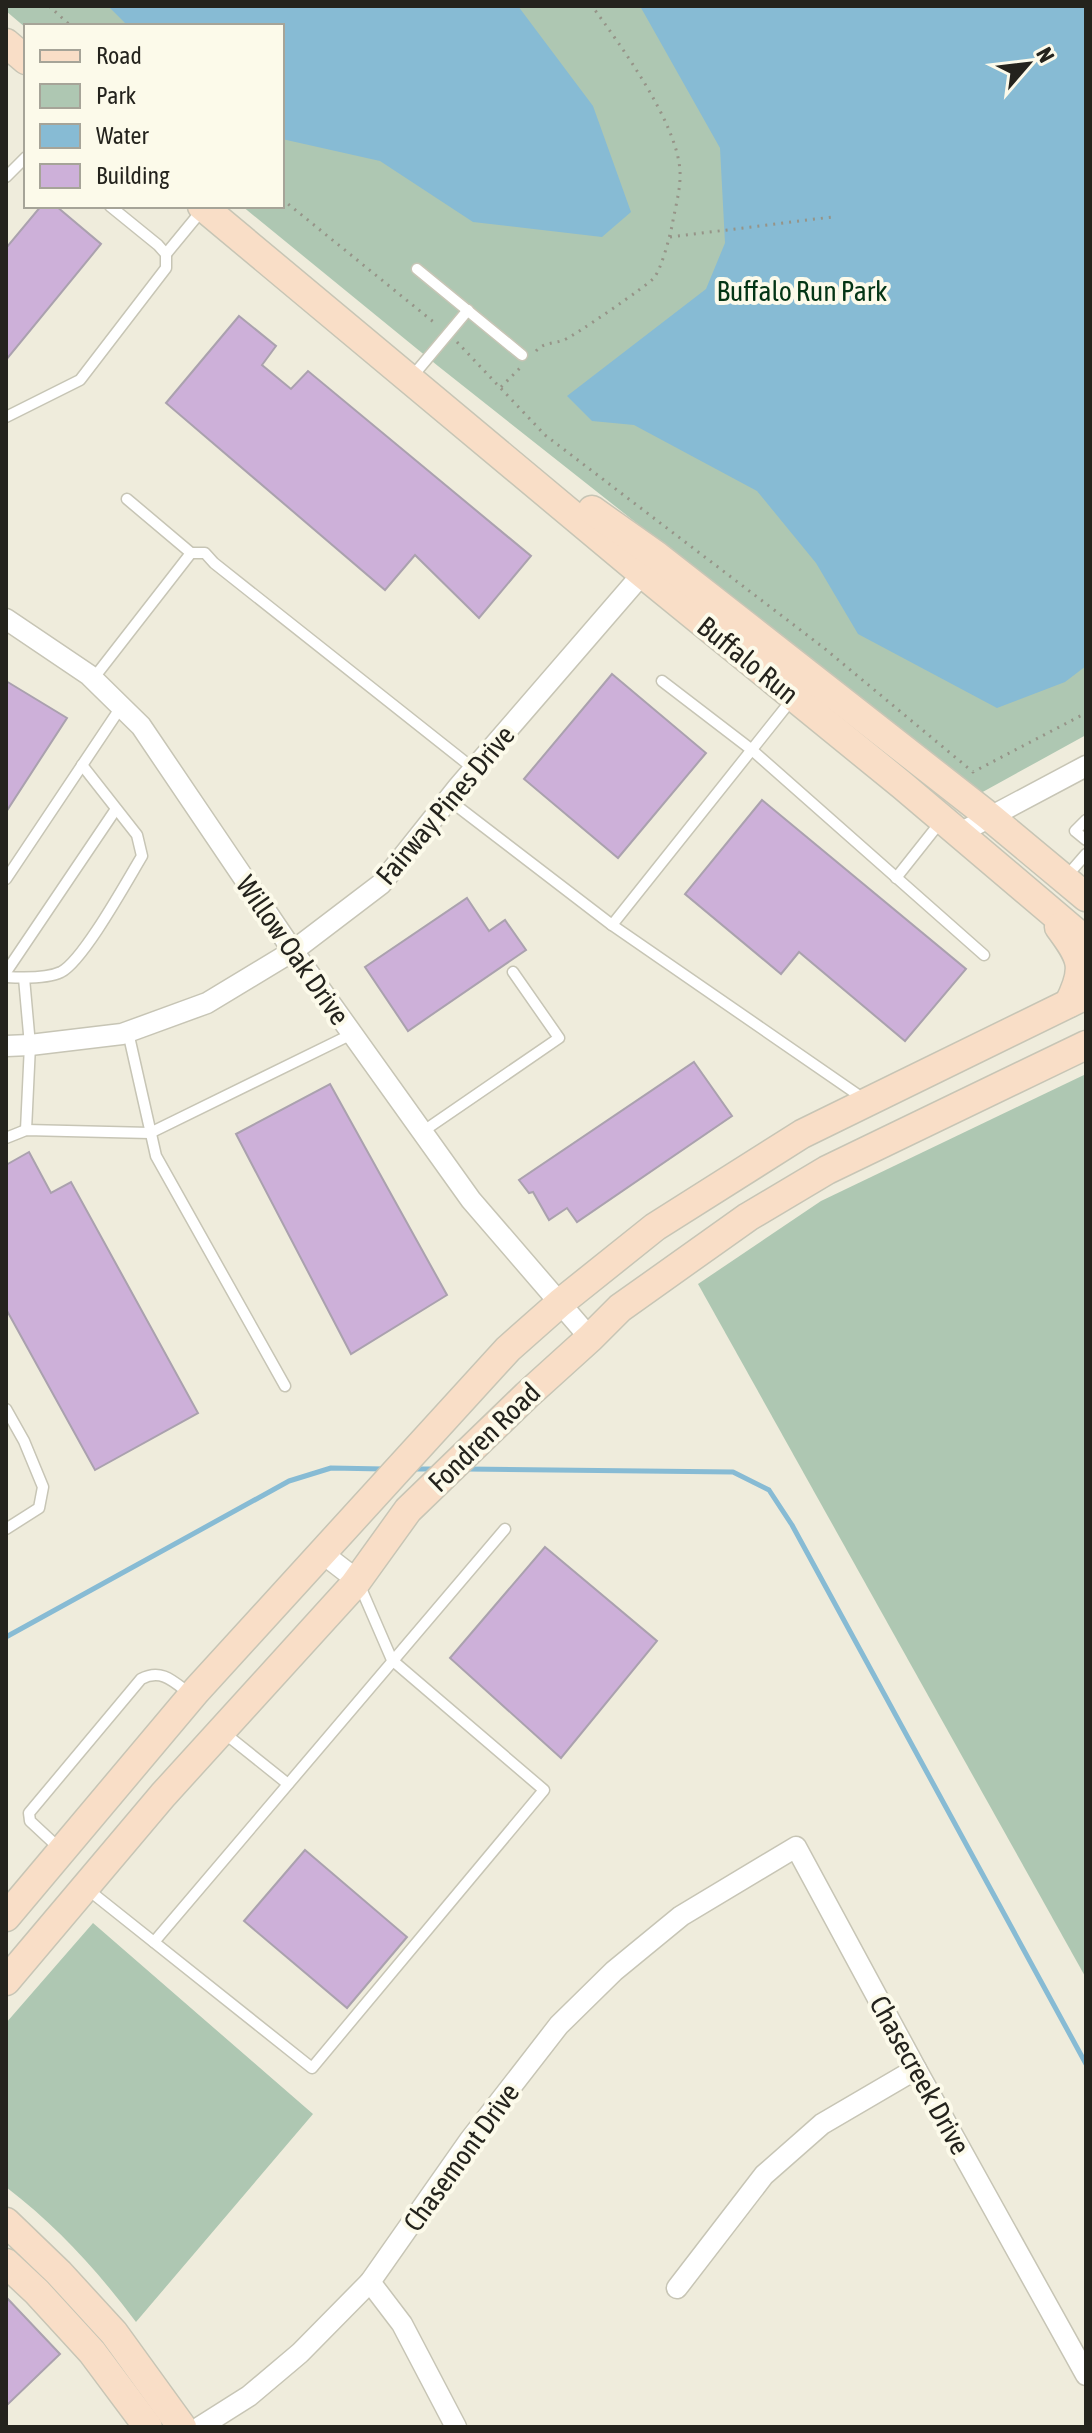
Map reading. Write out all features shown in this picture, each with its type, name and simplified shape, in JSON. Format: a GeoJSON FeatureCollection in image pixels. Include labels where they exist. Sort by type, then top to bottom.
{"type":"FeatureCollection","features":[{"type":"Feature","properties":{"kind":"main road"},"geometry":{"type":"LineString","coordinates":[[6,43],[24,58]]}},
{"type":"Feature","properties":{"kind":"main road","name":"Buffalo Run"},"geometry":{"type":"LineString","coordinates":[[204,208],[409,379],[650,565],[990,817],[1075,888]]}},
{"type":"Feature","properties":{"kind":"main road","name":"Buffalo Run"},"geometry":{"type":"LineString","coordinates":[[650,565],[794,697],[1086,941]]}},
{"type":"Feature","properties":{"kind":"main road"},"geometry":{"type":"LineString","coordinates":[[1042,904],[1079,956],[1081,974],[1078,999]]}},
{"type":"Feature","properties":{"kind":"main road","name":"Fondren Road"},"geometry":{"type":"LineString","coordinates":[[6,1917],[185,1703],[508,1349],[560,1303],[655,1227],[802,1134],[1078,999]]}},
{"type":"Feature","properties":{"kind":"main road","name":"Fondren Road"},"geometry":{"type":"LineString","coordinates":[[6,1981],[79,1892],[357,1580],[408,1510],[620,1308],[748,1217],[827,1170],[1086,1045]]}},
{"type":"Feature","properties":{"kind":"main road"},"geometry":{"type":"LineString","coordinates":[[802,1134],[827,1170]]}},
{"type":"Feature","properties":{"kind":"main road"},"geometry":{"type":"LineString","coordinates":[[185,1703],[217,1735]]}},
{"type":"Feature","properties":{"kind":"main road"},"geometry":{"type":"LineString","coordinates":[[42,1874],[79,1892]]}},
{"type":"Feature","properties":{"kind":"main road"},"geometry":{"type":"LineString","coordinates":[[6,2222],[59,2273],[114,2333],[182,2427]]}},
{"type":"Feature","properties":{"kind":"main road"},"geometry":{"type":"LineString","coordinates":[[6,2263],[92,2352],[148,2427]]}},
{"type":"Feature","properties":{"kind":"main road"},"geometry":{"type":"LineString","coordinates":[[37,2292],[59,2273]]}},
{"type":"Feature","properties":{"kind":"street","name":"Fairway Pines Drive"},"geometry":{"type":"LineString","coordinates":[[6,1046],[128,1032],[207,1003],[293,951],[381,884],[474,769],[650,565]]}},
{"type":"Feature","properties":{"kind":"street","name":"Willow Oak Drive"},"geometry":{"type":"LineString","coordinates":[[6,619],[93,679],[141,726],[293,951],[471,1200],[590,1338]]}},
{"type":"Feature","properties":{"kind":"street"},"geometry":{"type":"LineString","coordinates":[[952,826],[990,817],[1086,766]]}},
{"type":"Feature","properties":{"kind":"street"},"geometry":{"type":"LineString","coordinates":[[322,1553],[357,1580]]}},
{"type":"Feature","properties":{"kind":"street","name":"Chasecreek Drive"},"geometry":{"type":"LineString","coordinates":[[724,1890],[796,1847],[1086,2375]]}},
{"type":"Feature","properties":{"kind":"street","name":"Chasemont Drive"},"geometry":{"type":"LineString","coordinates":[[200,2427],[249,2396],[300,2353],[370,2282],[469,2141],[559,2025],[614,1971],[669,1925],[724,1890]]}},
{"type":"Feature","properties":{"kind":"street"},"geometry":{"type":"LineString","coordinates":[[677,2288],[764,2175],[822,2124],[916,2069]]}},
{"type":"Feature","properties":{"kind":"street"},"geometry":{"type":"LineString","coordinates":[[370,2282],[402,2324],[456,2427]]}},
{"type":"Feature","properties":{"kind":"lane"},"geometry":{"type":"LineString","coordinates":[[6,177],[24,158]]}},
{"type":"Feature","properties":{"kind":"lane"},"geometry":{"type":"LineString","coordinates":[[112,208],[166,254]]}},
{"type":"Feature","properties":{"kind":"lane"},"geometry":{"type":"LineString","coordinates":[[6,417],[80,380],[166,268],[166,254],[202,208]]}},
{"type":"Feature","properties":{"kind":"lane"},"geometry":{"type":"LineString","coordinates":[[417,269],[525,359]]}},
{"type":"Feature","properties":{"kind":"lane"},"geometry":{"type":"LineString","coordinates":[[409,379],[468,310]]}},
{"type":"Feature","properties":{"kind":"lane"},"geometry":{"type":"LineString","coordinates":[[127,499],[191,553],[205,553],[474,769]]}},
{"type":"Feature","properties":{"kind":"lane"},"geometry":{"type":"LineString","coordinates":[[93,679],[191,553]]}},
{"type":"Feature","properties":{"kind":"lane"},"geometry":{"type":"LineString","coordinates":[[662,681],[752,750],[984,955]]}},
{"type":"Feature","properties":{"kind":"lane"},"geometry":{"type":"LineString","coordinates":[[612,925],[794,697]]}},
{"type":"Feature","properties":{"kind":"lane"},"geometry":{"type":"LineString","coordinates":[[6,879],[121,707]]}},
{"type":"Feature","properties":{"kind":"lane"},"geometry":{"type":"LineString","coordinates":[[82,765],[137,835],[142,856],[77,959],[60,973],[24,978],[6,975],[116,809]]}},
{"type":"Feature","properties":{"kind":"lane"},"geometry":{"type":"LineString","coordinates":[[449,800],[612,925],[868,1101]]}},
{"type":"Feature","properties":{"kind":"lane"},"geometry":{"type":"LineString","coordinates":[[1086,820],[1075,831],[1086,840]]}},
{"type":"Feature","properties":{"kind":"lane"},"geometry":{"type":"LineString","coordinates":[[896,878],[952,826]]}},
{"type":"Feature","properties":{"kind":"lane"},"geometry":{"type":"LineString","coordinates":[[1075,888],[1086,854]]}},
{"type":"Feature","properties":{"kind":"lane"},"geometry":{"type":"LineString","coordinates":[[422,1132],[559,1038],[513,972]]}},
{"type":"Feature","properties":{"kind":"lane"},"geometry":{"type":"LineString","coordinates":[[24,978],[30,1045],[26,1130]]}},
{"type":"Feature","properties":{"kind":"lane"},"geometry":{"type":"LineString","coordinates":[[128,1032],[156,1156],[285,1386]]}},
{"type":"Feature","properties":{"kind":"lane"},"geometry":{"type":"LineString","coordinates":[[6,1138],[26,1130],[150,1133],[352,1034]]}},
{"type":"Feature","properties":{"kind":"lane"},"geometry":{"type":"LineString","coordinates":[[6,1409],[24,1441],[43,1487],[39,1508],[6,1529]]}},
{"type":"Feature","properties":{"kind":"lane"},"geometry":{"type":"LineString","coordinates":[[154,1942],[505,1529]]}},
{"type":"Feature","properties":{"kind":"lane"},"geometry":{"type":"LineString","coordinates":[[79,1892],[154,1942],[312,2068],[544,1790],[392,1660],[357,1580]]}},
{"type":"Feature","properties":{"kind":"lane"},"geometry":{"type":"LineString","coordinates":[[62,1851],[30,1821],[29,1813],[141,1679],[149,1674],[166,1676],[185,1703]]}},
{"type":"Feature","properties":{"kind":"lane"},"geometry":{"type":"LineString","coordinates":[[217,1735],[288,1784]]}},
{"type":"Feature","properties":{"kind":"path"},"geometry":{"type":"LineString","coordinates":[[49,6],[69,24]]}},
{"type":"Feature","properties":{"kind":"path"},"geometry":{"type":"LineString","coordinates":[[501,387],[542,345],[565,340],[654,278],[669,238],[680,174],[675,145],[632,60],[592,6]]}},
{"type":"Feature","properties":{"kind":"path"},"geometry":{"type":"LineString","coordinates":[[284,201],[448,333],[545,435],[824,648],[973,772],[1086,713]]}},
{"type":"Feature","properties":{"kind":"path"},"geometry":{"type":"LineString","coordinates":[[669,238],[832,217]]}},
{"type":"Feature","properties":{"kind":"green space","name":"Buffalo Run Park"},"geometry":{"type":"Polygon","coordinates":[[[6,6],[1086,6],[1086,735],[979,794],[438,366],[244,208],[284,208],[284,24],[24,26],[6,11],[6,6]]]}},
{"type":"Feature","properties":{"kind":"green space"},"geometry":{"type":"Polygon","coordinates":[[[1086,1074],[1086,1978],[698,1284],[821,1201],[1086,1074]]]}},
{"type":"Feature","properties":{"kind":"green space"},"geometry":{"type":"Polygon","coordinates":[[[93,1923],[313,2114],[136,2322],[76,2250],[6,2187],[6,2023],[93,1923]]]}},
{"type":"Feature","properties":{"kind":"water"},"geometry":{"type":"Polygon","coordinates":[[[108,6],[518,6],[593,106],[631,212],[602,237],[473,222],[380,161],[284,139],[284,24],[126,24],[108,6]]]}},
{"type":"Feature","properties":{"kind":"water"},"geometry":{"type":"Polygon","coordinates":[[[640,6],[1086,6],[1086,666],[1065,682],[997,708],[858,634],[816,563],[757,491],[634,425],[592,421],[567,396],[706,289],[725,243],[720,148],[640,6]]]}},
{"type":"Feature","properties":{"kind":"building"},"geometry":{"type":"Polygon","coordinates":[[[39,208],[58,208],[101,244],[6,360],[6,248],[39,208]]]}},
{"type":"Feature","properties":{"kind":"building"},"geometry":{"type":"Polygon","coordinates":[[[239,316],[276,346],[262,365],[291,389],[308,371],[531,556],[479,618],[415,555],[385,590],[166,403],[239,316]]]}},
{"type":"Feature","properties":{"kind":"building"},"geometry":{"type":"Polygon","coordinates":[[[612,674],[706,753],[618,858],[524,779],[612,674]]]}},
{"type":"Feature","properties":{"kind":"building"},"geometry":{"type":"Polygon","coordinates":[[[6,681],[67,718],[6,812],[6,681]]]}},
{"type":"Feature","properties":{"kind":"building"},"geometry":{"type":"Polygon","coordinates":[[[762,800],[966,969],[905,1041],[799,952],[781,974],[685,894],[762,800]]]}},
{"type":"Feature","properties":{"kind":"building"},"geometry":{"type":"Polygon","coordinates":[[[467,898],[489,931],[505,920],[526,950],[408,1031],[365,967],[467,898]]]}},
{"type":"Feature","properties":{"kind":"building"},"geometry":{"type":"Polygon","coordinates":[[[694,1062],[732,1116],[577,1222],[567,1208],[549,1220],[533,1192],[529,1193],[519,1180],[694,1062]]]}},
{"type":"Feature","properties":{"kind":"building"},"geometry":{"type":"Polygon","coordinates":[[[330,1084],[447,1295],[351,1354],[236,1134],[330,1084]]]}},
{"type":"Feature","properties":{"kind":"building"},"geometry":{"type":"Polygon","coordinates":[[[29,1152],[51,1193],[71,1182],[198,1413],[95,1470],[6,1309],[6,1165],[29,1152]]]}},
{"type":"Feature","properties":{"kind":"building"},"geometry":{"type":"Polygon","coordinates":[[[545,1547],[657,1641],[561,1758],[450,1658],[545,1547]]]}},
{"type":"Feature","properties":{"kind":"building"},"geometry":{"type":"Polygon","coordinates":[[[305,1850],[407,1937],[347,2008],[244,1921],[305,1850]]]}},
{"type":"Feature","properties":{"kind":"building"},"geometry":{"type":"Polygon","coordinates":[[[6,2297],[60,2354],[6,2406],[6,2297]]]}},
{"type":"Feature","properties":{"kind":"waterway"},"geometry":{"type":"LineString","coordinates":[[6,1637],[289,1481],[331,1468],[384,1469]]}},
{"type":"Feature","properties":{"kind":"waterway"},"geometry":{"type":"LineString","coordinates":[[414,1469],[436,1469]]}},
{"type":"Feature","properties":{"kind":"waterway"},"geometry":{"type":"LineString","coordinates":[[466,1469],[733,1472],[769,1490],[792,1525],[1086,2064]]}}]}
